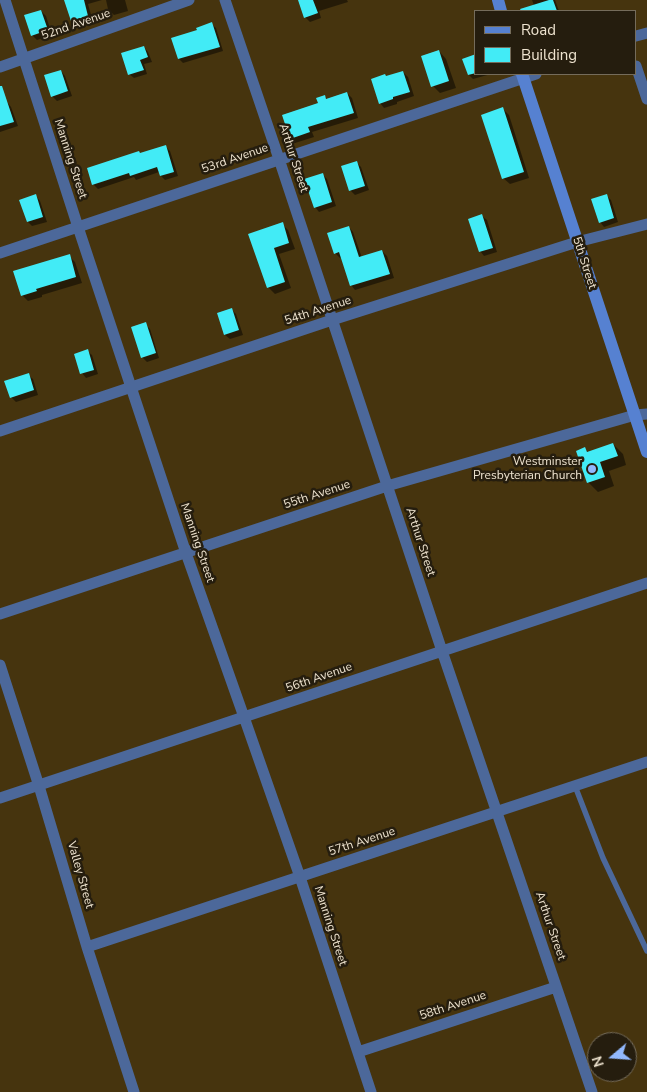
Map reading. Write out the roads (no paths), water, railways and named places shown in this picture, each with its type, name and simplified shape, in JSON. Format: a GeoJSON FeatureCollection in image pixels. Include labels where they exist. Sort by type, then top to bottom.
{"type":"FeatureCollection","features":[{"type":"Feature","properties":{"kind":"street","name":"Manning Street"},"geometry":{"type":"LineString","coordinates":[[5,0],[131,388],[186,552],[300,877],[371,1092]]}},
{"type":"Feature","properties":{"kind":"street","name":"52nd Avenue"},"geometry":{"type":"LineString","coordinates":[[0,67],[189,0]]}},
{"type":"Feature","properties":{"kind":"street","name":"Arthur Street"},"geometry":{"type":"LineString","coordinates":[[225,0],[496,812],[592,1092]]}},
{"type":"Feature","properties":{"kind":"street"},"geometry":{"type":"LineString","coordinates":[[637,69],[647,99]]}},
{"type":"Feature","properties":{"kind":"street","name":"53rd Avenue"},"geometry":{"type":"LineString","coordinates":[[0,253],[523,76]]}},
{"type":"Feature","properties":{"kind":"street","name":"5th Street"},"geometry":{"type":"LineString","coordinates":[[523,76],[577,242],[641,415],[647,452]]}},
{"type":"Feature","properties":{"kind":"street","name":"54th Avenue"},"geometry":{"type":"LineString","coordinates":[[0,431],[332,320],[577,242],[647,224]]}},
{"type":"Feature","properties":{"kind":"street","name":"55th Avenue"},"geometry":{"type":"LineString","coordinates":[[0,614],[387,486],[641,415]]}},
{"type":"Feature","properties":{"kind":"street","name":"56th Avenue"},"geometry":{"type":"LineString","coordinates":[[0,798],[647,583]]}},
{"type":"Feature","properties":{"kind":"street","name":"Valley Street"},"geometry":{"type":"LineString","coordinates":[[0,665],[39,786],[86,947],[134,1092]]}},
{"type":"Feature","properties":{"kind":"street","name":"57th Avenue"},"geometry":{"type":"LineString","coordinates":[[86,947],[647,762]]}},
{"type":"Feature","properties":{"kind":"street","name":"58th Avenue"},"geometry":{"type":"LineString","coordinates":[[358,1052],[556,986]]}},
{"type":"Feature","properties":{"kind":"lane"},"geometry":{"type":"LineString","coordinates":[[574,786],[603,858],[647,951]]}},
{"type":"Feature","properties":{"kind":"place","name":"Westminster Presbyterian Church"},"geometry":{"type":"Point","coordinates":[592,469]}}]}
